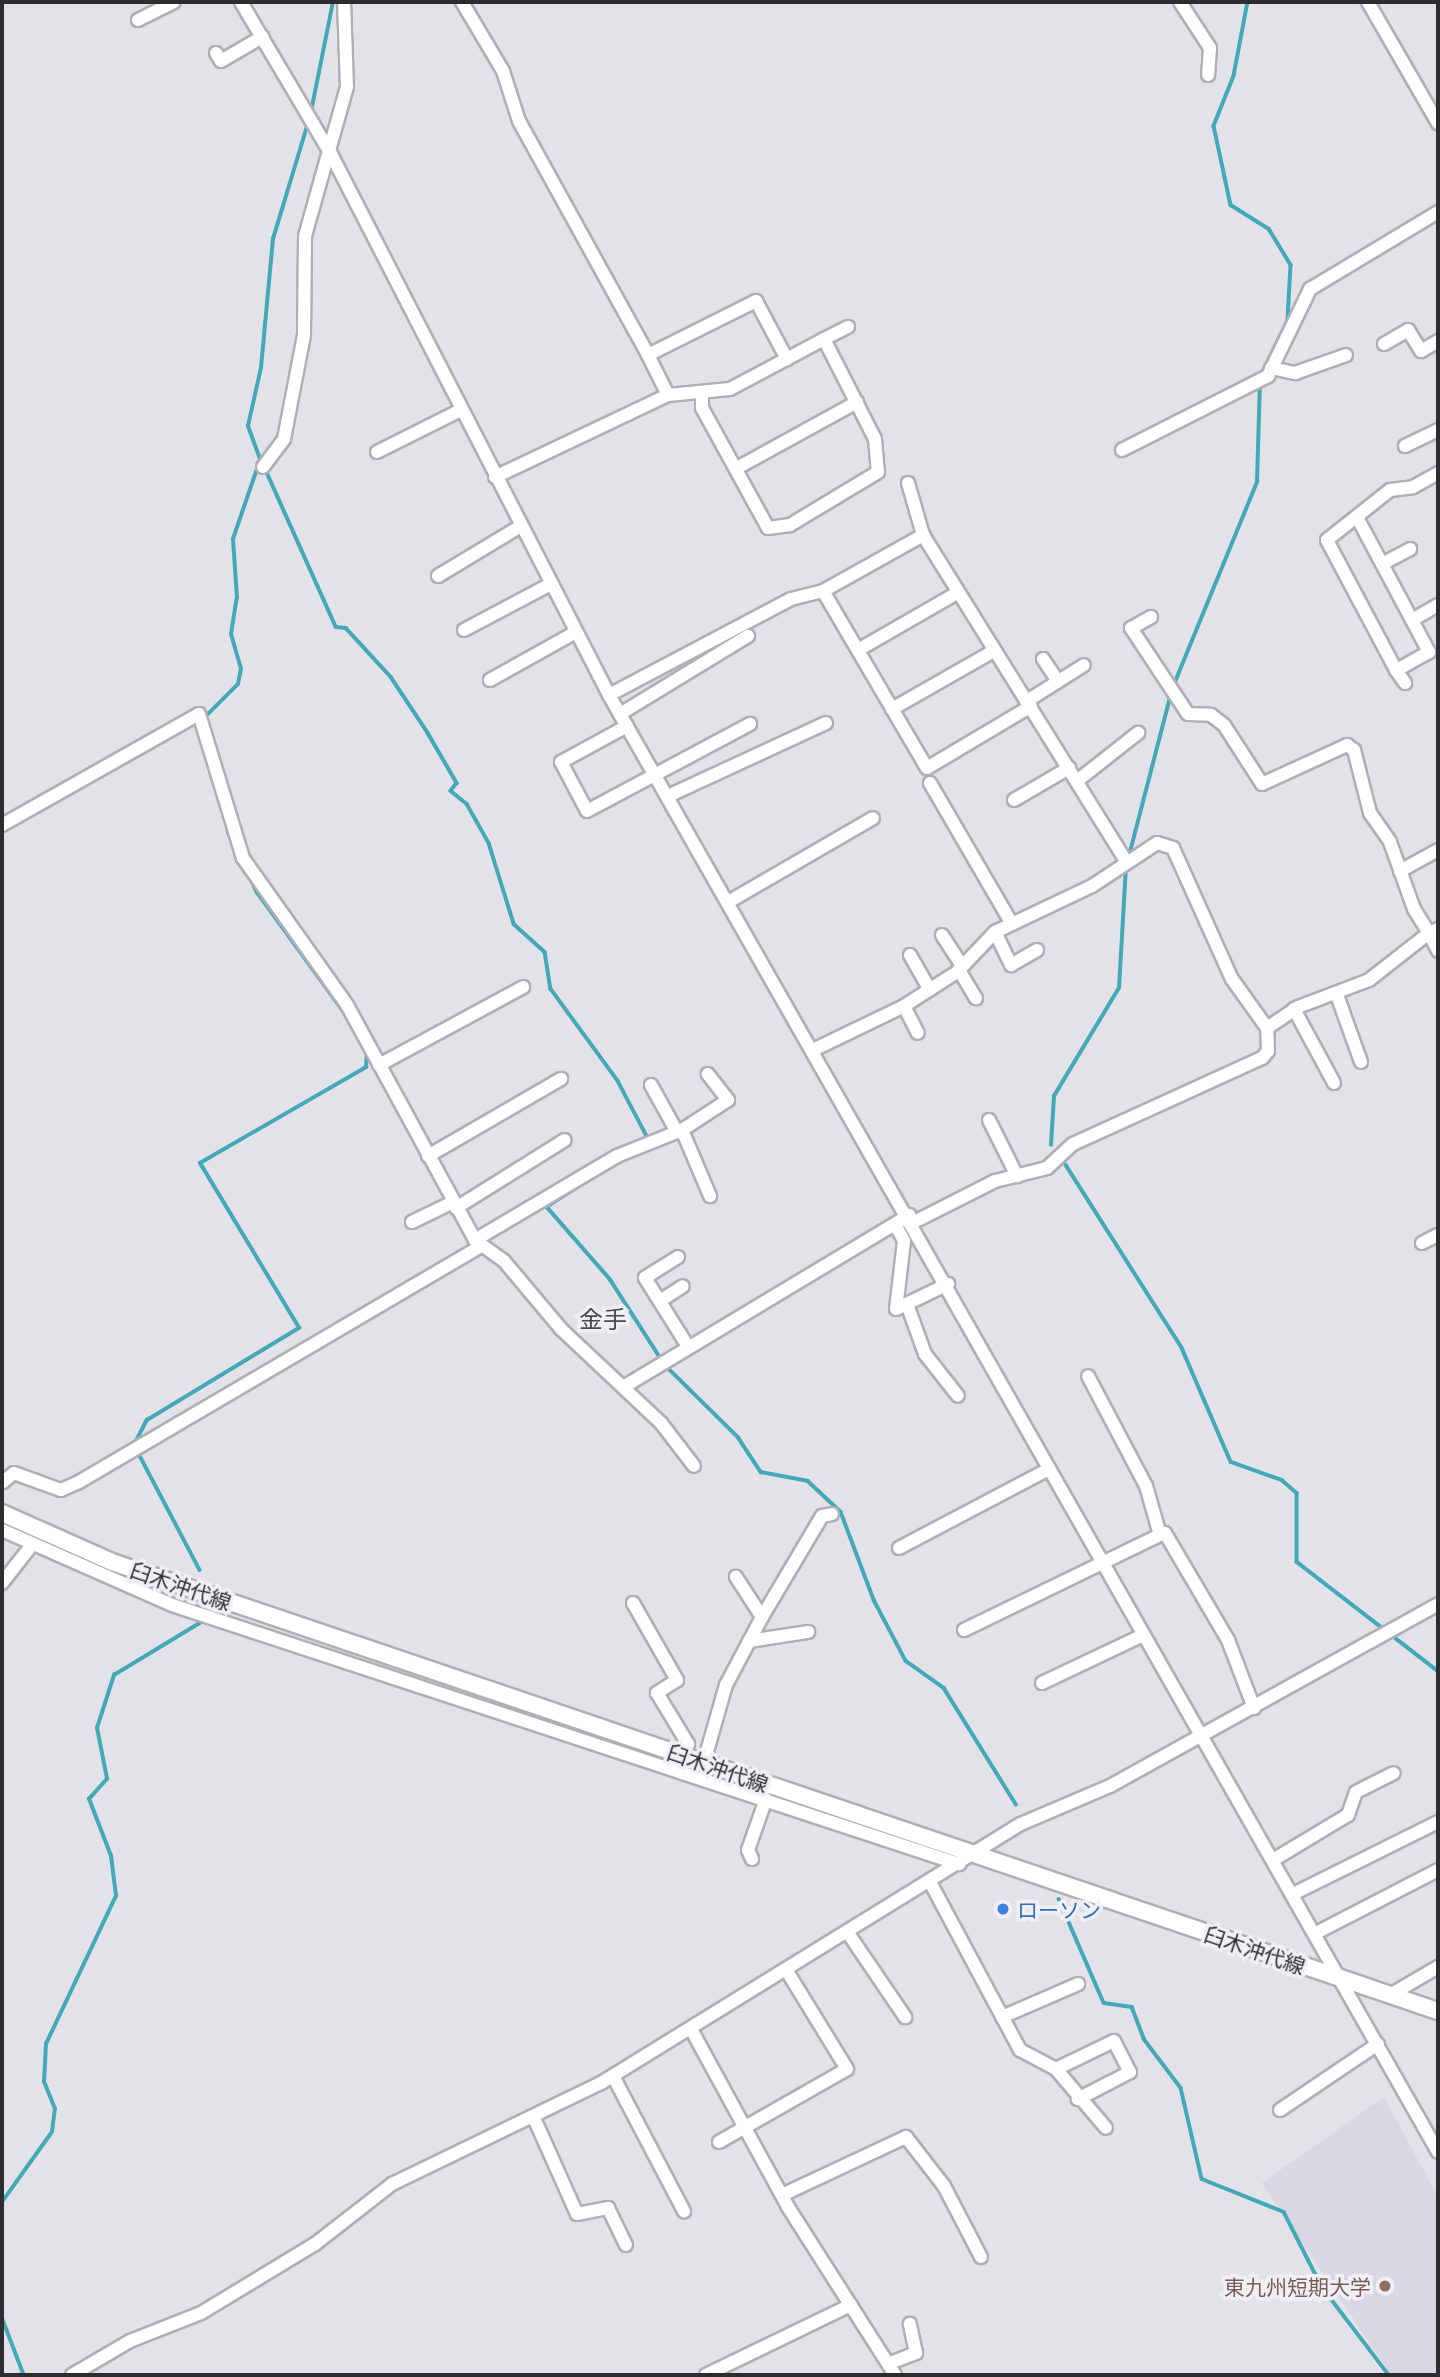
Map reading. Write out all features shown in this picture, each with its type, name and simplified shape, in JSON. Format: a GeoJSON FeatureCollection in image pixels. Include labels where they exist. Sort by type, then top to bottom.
{"type":"FeatureCollection","features":[{"type":"Feature","properties":{"kind":"main road","name":"臼木沖代線"},"geometry":{"type":"LineString","coordinates":[[2,1513],[111,1562],[1438,2011]]}},
{"type":"Feature","properties":{"kind":"street"},"geometry":{"type":"LineString","coordinates":[[138,20],[174,2]]}},
{"type":"Feature","properties":{"kind":"street"},"geometry":{"type":"LineString","coordinates":[[241,2],[331,154],[609,695],[912,1219],[1141,1636],[1342,1978],[1438,2152]]}},
{"type":"Feature","properties":{"kind":"street"},"geometry":{"type":"LineString","coordinates":[[263,467],[284,439],[304,335],[305,236],[331,154],[347,87],[344,2]]}},
{"type":"Feature","properties":{"kind":"street"},"geometry":{"type":"LineString","coordinates":[[462,2],[503,71],[519,121],[668,396]]}},
{"type":"Feature","properties":{"kind":"street"},"geometry":{"type":"LineString","coordinates":[[1180,2],[1210,48],[1208,75]]}},
{"type":"Feature","properties":{"kind":"street"},"geometry":{"type":"LineString","coordinates":[[1368,2],[1438,123]]}},
{"type":"Feature","properties":{"kind":"street"},"geometry":{"type":"LineString","coordinates":[[216,53],[221,61],[262,37]]}},
{"type":"Feature","properties":{"kind":"street"},"geometry":{"type":"LineString","coordinates":[[1122,450],[1268,376],[1310,289],[1438,212]]}},
{"type":"Feature","properties":{"kind":"street"},"geometry":{"type":"LineString","coordinates":[[648,355],[756,301],[787,359]]}},
{"type":"Feature","properties":{"kind":"street"},"geometry":{"type":"LineString","coordinates":[[495,477],[668,396],[730,389],[848,327]]}},
{"type":"Feature","properties":{"kind":"street"},"geometry":{"type":"LineString","coordinates":[[1384,344],[1408,330],[1421,351],[1438,341]]}},
{"type":"Feature","properties":{"kind":"street"},"geometry":{"type":"LineString","coordinates":[[702,393],[702,408],[768,528],[790,525],[872,481],[879,461],[857,402],[824,339]]}},
{"type":"Feature","properties":{"kind":"street"},"geometry":{"type":"LineString","coordinates":[[1271,368],[1295,373],[1346,355]]}},
{"type":"Feature","properties":{"kind":"street"},"geometry":{"type":"LineString","coordinates":[[737,468],[857,402]]}},
{"type":"Feature","properties":{"kind":"street"},"geometry":{"type":"LineString","coordinates":[[377,452],[461,410]]}},
{"type":"Feature","properties":{"kind":"street"},"geometry":{"type":"LineString","coordinates":[[1405,446],[1438,430]]}},
{"type":"Feature","properties":{"kind":"street"},"geometry":{"type":"LineString","coordinates":[[1405,683],[1327,540],[1358,519],[1390,490],[1413,487],[1438,473]]}},
{"type":"Feature","properties":{"kind":"street"},"geometry":{"type":"LineString","coordinates":[[908,483],[923,535],[992,652],[1029,704],[1127,863]]}},
{"type":"Feature","properties":{"kind":"street"},"geometry":{"type":"LineString","coordinates":[[1358,519],[1412,620],[1433,650],[1396,670]]}},
{"type":"Feature","properties":{"kind":"street"},"geometry":{"type":"LineString","coordinates":[[438,576],[521,526]]}},
{"type":"Feature","properties":{"kind":"street"},"geometry":{"type":"LineString","coordinates":[[609,695],[791,599],[823,592],[923,535]]}},
{"type":"Feature","properties":{"kind":"street"},"geometry":{"type":"LineString","coordinates":[[1382,564],[1410,548]]}},
{"type":"Feature","properties":{"kind":"street"},"geometry":{"type":"LineString","coordinates":[[464,630],[551,584]]}},
{"type":"Feature","properties":{"kind":"street"},"geometry":{"type":"LineString","coordinates":[[823,592],[926,768],[1029,704],[1084,665]]}},
{"type":"Feature","properties":{"kind":"street"},"geometry":{"type":"LineString","coordinates":[[858,650],[957,593]]}},
{"type":"Feature","properties":{"kind":"street"},"geometry":{"type":"LineString","coordinates":[[1412,620],[1438,606]]}},
{"type":"Feature","properties":{"kind":"street"},"geometry":{"type":"LineString","coordinates":[[1151,617],[1126,631],[1188,714],[1211,715],[1224,725],[1262,784],[1347,745],[1354,750],[1370,813],[1390,842],[1400,871],[1434,931],[1438,951]]}},
{"type":"Feature","properties":{"kind":"street"},"geometry":{"type":"LineString","coordinates":[[490,680],[576,632]]}},
{"type":"Feature","properties":{"kind":"street"},"geometry":{"type":"LineString","coordinates":[[620,714],[748,636]]}},
{"type":"Feature","properties":{"kind":"street"},"geometry":{"type":"LineString","coordinates":[[892,709],[992,652]]}},
{"type":"Feature","properties":{"kind":"street"},"geometry":{"type":"LineString","coordinates":[[1043,659],[1058,681]]}},
{"type":"Feature","properties":{"kind":"street"},"geometry":{"type":"LineString","coordinates":[[2,825],[199,714],[243,858],[347,1005],[477,1243],[504,1261],[561,1329],[625,1386],[694,1466]]}},
{"type":"Feature","properties":{"kind":"street"},"geometry":{"type":"LineString","coordinates":[[668,796],[826,723]]}},
{"type":"Feature","properties":{"kind":"street"},"geometry":{"type":"LineString","coordinates":[[627,726],[561,762],[587,811],[750,724]]}},
{"type":"Feature","properties":{"kind":"street"},"geometry":{"type":"LineString","coordinates":[[1077,781],[1138,733]]}},
{"type":"Feature","properties":{"kind":"street"},"geometry":{"type":"LineString","coordinates":[[1014,800],[1069,768]]}},
{"type":"Feature","properties":{"kind":"street"},"geometry":{"type":"LineString","coordinates":[[930,783],[1012,925]]}},
{"type":"Feature","properties":{"kind":"street"},"geometry":{"type":"LineString","coordinates":[[730,901],[873,818]]}},
{"type":"Feature","properties":{"kind":"street"},"geometry":{"type":"LineString","coordinates":[[625,1386],[687,1345],[895,1224],[1017,1176],[1047,1168],[1073,1144],[1262,1058],[1268,1051],[1267,1028],[1232,979],[1173,848],[1157,843],[1127,863],[995,933],[961,968],[904,1006],[813,1051]]}},
{"type":"Feature","properties":{"kind":"street"},"geometry":{"type":"LineString","coordinates":[[1400,871],[1438,850]]}},
{"type":"Feature","properties":{"kind":"street"},"geometry":{"type":"LineString","coordinates":[[1267,1028],[1294,1009],[1337,995],[1368,980],[1434,931]]}},
{"type":"Feature","properties":{"kind":"street"},"geometry":{"type":"LineString","coordinates":[[995,933],[1011,965],[1037,950]]}},
{"type":"Feature","properties":{"kind":"street"},"geometry":{"type":"LineString","coordinates":[[942,935],[976,998]]}},
{"type":"Feature","properties":{"kind":"street"},"geometry":{"type":"LineString","coordinates":[[910,955],[930,990]]}},
{"type":"Feature","properties":{"kind":"street"},"geometry":{"type":"LineString","coordinates":[[379,1065],[523,986]]}},
{"type":"Feature","properties":{"kind":"street"},"geometry":{"type":"LineString","coordinates":[[1337,995],[1361,1062]]}},
{"type":"Feature","properties":{"kind":"street"},"geometry":{"type":"LineString","coordinates":[[904,1006],[918,1033]]}},
{"type":"Feature","properties":{"kind":"street"},"geometry":{"type":"LineString","coordinates":[[1294,1009],[1334,1083]]}},
{"type":"Feature","properties":{"kind":"street"},"geometry":{"type":"LineString","coordinates":[[3,1482],[14,1473],[61,1490],[79,1482],[617,1156],[679,1131],[728,1100],[708,1074]]}},
{"type":"Feature","properties":{"kind":"street"},"geometry":{"type":"LineString","coordinates":[[428,1156],[561,1079]]}},
{"type":"Feature","properties":{"kind":"street"},"geometry":{"type":"LineString","coordinates":[[651,1085],[679,1131],[710,1196]]}},
{"type":"Feature","properties":{"kind":"street"},"geometry":{"type":"LineString","coordinates":[[989,1120],[1017,1176]]}},
{"type":"Feature","properties":{"kind":"street"},"geometry":{"type":"LineString","coordinates":[[412,1222],[454,1205],[565,1140]]}},
{"type":"Feature","properties":{"kind":"street"},"geometry":{"type":"LineString","coordinates":[[895,1224],[904,1241],[896,1309],[908,1307],[948,1284]]}},
{"type":"Feature","properties":{"kind":"street"},"geometry":{"type":"LineString","coordinates":[[1422,1243],[1438,1235]]}},
{"type":"Feature","properties":{"kind":"street"},"geometry":{"type":"LineString","coordinates":[[678,1257],[645,1278],[687,1345]]}},
{"type":"Feature","properties":{"kind":"street"},"geometry":{"type":"LineString","coordinates":[[660,1301],[683,1286]]}},
{"type":"Feature","properties":{"kind":"street"},"geometry":{"type":"LineString","coordinates":[[908,1307],[925,1354],[958,1396]]}},
{"type":"Feature","properties":{"kind":"street"},"geometry":{"type":"LineString","coordinates":[[1088,1376],[1146,1486],[1160,1535]]}},
{"type":"Feature","properties":{"kind":"street"},"geometry":{"type":"LineString","coordinates":[[900,1548],[1049,1469]]}},
{"type":"Feature","properties":{"kind":"street"},"geometry":{"type":"LineString","coordinates":[[704,1762],[726,1685],[762,1617],[822,1516],[832,1514]]}},
{"type":"Feature","properties":{"kind":"street"},"geometry":{"type":"LineString","coordinates":[[2,1530],[31,1546],[172,1605],[959,1864]]}},
{"type":"Feature","properties":{"kind":"street"},"geometry":{"type":"LineString","coordinates":[[964,1630],[1165,1533],[1228,1640],[1254,1708]]}},
{"type":"Feature","properties":{"kind":"street"},"geometry":{"type":"LineString","coordinates":[[2,1583],[31,1546]]}},
{"type":"Feature","properties":{"kind":"street"},"geometry":{"type":"LineString","coordinates":[[736,1577],[762,1617]]}},
{"type":"Feature","properties":{"kind":"street"},"geometry":{"type":"LineString","coordinates":[[633,1603],[677,1680],[657,1693],[688,1744],[684,1755]]}},
{"type":"Feature","properties":{"kind":"street"},"geometry":{"type":"LineString","coordinates":[[72,2375],[130,2341],[201,2313],[290,2260],[392,2184],[534,2118],[613,2076],[787,1971],[1021,1824],[1201,1738],[1438,1604]]}},
{"type":"Feature","properties":{"kind":"street"},"geometry":{"type":"LineString","coordinates":[[749,1642],[808,1632]]}},
{"type":"Feature","properties":{"kind":"street"},"geometry":{"type":"LineString","coordinates":[[1042,1683],[1141,1636]]}},
{"type":"Feature","properties":{"kind":"street"},"geometry":{"type":"LineString","coordinates":[[1273,1860],[1348,1815],[1356,1792],[1394,1773]]}},
{"type":"Feature","properties":{"kind":"street"},"geometry":{"type":"LineString","coordinates":[[752,1859],[748,1850],[766,1800]]}},
{"type":"Feature","properties":{"kind":"street"},"geometry":{"type":"LineString","coordinates":[[1293,1894],[1438,1822]]}},
{"type":"Feature","properties":{"kind":"street"},"geometry":{"type":"LineString","coordinates":[[1316,1933],[1438,1870]]}},
{"type":"Feature","properties":{"kind":"street"},"geometry":{"type":"LineString","coordinates":[[930,1882],[1020,2050],[1056,2069],[1078,2099],[1106,2128]]}},
{"type":"Feature","properties":{"kind":"street"},"geometry":{"type":"LineString","coordinates":[[848,1933],[905,2017]]}},
{"type":"Feature","properties":{"kind":"street"},"geometry":{"type":"LineString","coordinates":[[1390,1994],[1438,1967]]}},
{"type":"Feature","properties":{"kind":"street"},"geometry":{"type":"LineString","coordinates":[[719,2142],[847,2069],[787,1971]]}},
{"type":"Feature","properties":{"kind":"street"},"geometry":{"type":"LineString","coordinates":[[1002,2017],[1077,1984]]}},
{"type":"Feature","properties":{"kind":"street"},"geometry":{"type":"LineString","coordinates":[[691,2029],[749,2126],[782,2195],[891,2371],[916,2353],[910,2324]]}},
{"type":"Feature","properties":{"kind":"street"},"geometry":{"type":"LineString","coordinates":[[1056,2069],[1114,2041],[1130,2072],[1078,2099]]}},
{"type":"Feature","properties":{"kind":"street"},"geometry":{"type":"LineString","coordinates":[[1280,2110],[1378,2044]]}},
{"type":"Feature","properties":{"kind":"street"},"geometry":{"type":"LineString","coordinates":[[613,2076],[684,2211]]}},
{"type":"Feature","properties":{"kind":"street"},"geometry":{"type":"LineString","coordinates":[[534,2118],[577,2214],[608,2208],[626,2245]]}},
{"type":"Feature","properties":{"kind":"street"},"geometry":{"type":"LineString","coordinates":[[782,2195],[913,2140],[981,2258]]}},
{"type":"Feature","properties":{"kind":"street"},"geometry":{"type":"LineString","coordinates":[[706,2375],[851,2305]]}},
{"type":"Feature","properties":{"kind":"shaded area","name":"東九州短期大学"},"geometry":{"type":"Polygon","coordinates":[[[1384,2097],[1438,2197],[1438,2375],[1391,2375],[1262,2183],[1384,2097]]]}},
{"type":"Feature","properties":{"kind":"waterway"},"geometry":{"type":"LineString","coordinates":[[311,112],[333,2]]}},
{"type":"Feature","properties":{"kind":"waterway"},"geometry":{"type":"LineString","coordinates":[[1248,2],[1234,76],[1214,126],[1231,205],[1269,229],[1291,265],[1288,321],[1263,372]]}},
{"type":"Feature","properties":{"kind":"waterway"},"geometry":{"type":"LineString","coordinates":[[261,462],[248,426],[261,368],[273,239],[308,123]]}},
{"type":"Feature","properties":{"kind":"waterway"},"geometry":{"type":"LineString","coordinates":[[1173,687],[1257,482],[1260,383]]}},
{"type":"Feature","properties":{"kind":"waterway"},"geometry":{"type":"LineString","coordinates":[[204,718],[238,684],[241,669],[231,634],[237,598],[233,539],[258,466]]}},
{"type":"Feature","properties":{"kind":"waterway"},"geometry":{"type":"LineString","coordinates":[[265,468],[336,627],[346,628],[391,677],[428,733],[457,783],[451,791],[467,804],[489,843],[514,924],[545,952],[551,989],[618,1081],[649,1140]]}},
{"type":"Feature","properties":{"kind":"waterway"},"geometry":{"type":"LineString","coordinates":[[1129,856],[1171,694]]}},
{"type":"Feature","properties":{"kind":"waterway"},"geometry":{"type":"LineString","coordinates":[[228,831],[257,892],[344,1012]]}},
{"type":"Feature","properties":{"kind":"waterway"},"geometry":{"type":"LineString","coordinates":[[1051,1145],[1054,1096],[1119,988],[1126,867]]}},
{"type":"Feature","properties":{"kind":"waterway"},"geometry":{"type":"LineString","coordinates":[[134,1445],[147,1420],[299,1328],[200,1163],[366,1067],[367,1052]]}},
{"type":"Feature","properties":{"kind":"waterway"},"geometry":{"type":"LineString","coordinates":[[613,1165],[547,1207],[610,1279],[665,1365],[738,1437],[761,1472],[808,1481],[841,1512],[874,1600],[906,1661],[944,1688],[1016,1804]]}},
{"type":"Feature","properties":{"kind":"waterway"},"geometry":{"type":"LineString","coordinates":[[1066,1165],[1182,1348],[1231,1462],[1282,1480],[1297,1493],[1297,1562],[1438,1671]]}},
{"type":"Feature","properties":{"kind":"waterway"},"geometry":{"type":"LineString","coordinates":[[138,1452],[200,1570]]}},
{"type":"Feature","properties":{"kind":"waterway"},"geometry":{"type":"LineString","coordinates":[[2,2202],[52,2132],[55,2109],[44,2082],[46,2044],[116,1896],[111,1856],[89,1799],[107,1779],[97,1728],[114,1675],[203,1621]]}},
{"type":"Feature","properties":{"kind":"waterway"},"geometry":{"type":"LineString","coordinates":[[1059,1899],[1104,2003],[1132,2007],[1144,2039],[1181,2088],[1202,2179],[1284,2212],[1322,2287],[1389,2375]]}},
{"type":"Feature","properties":{"kind":"waterway"},"geometry":{"type":"LineString","coordinates":[[2,2317],[24,2375]]}},
{"type":"Feature","properties":{"kind":"place","name":"ローソン"},"geometry":{"type":"Point","coordinates":[1003,1909]}},
{"type":"Feature","properties":{"kind":"place","name":"東九州短期大学"},"geometry":{"type":"Point","coordinates":[1385,2286]}},
{"type":"Feature","properties":{"kind":"district","name":"金手"},"geometry":{"type":"Point","coordinates":[603,1318]}}]}
